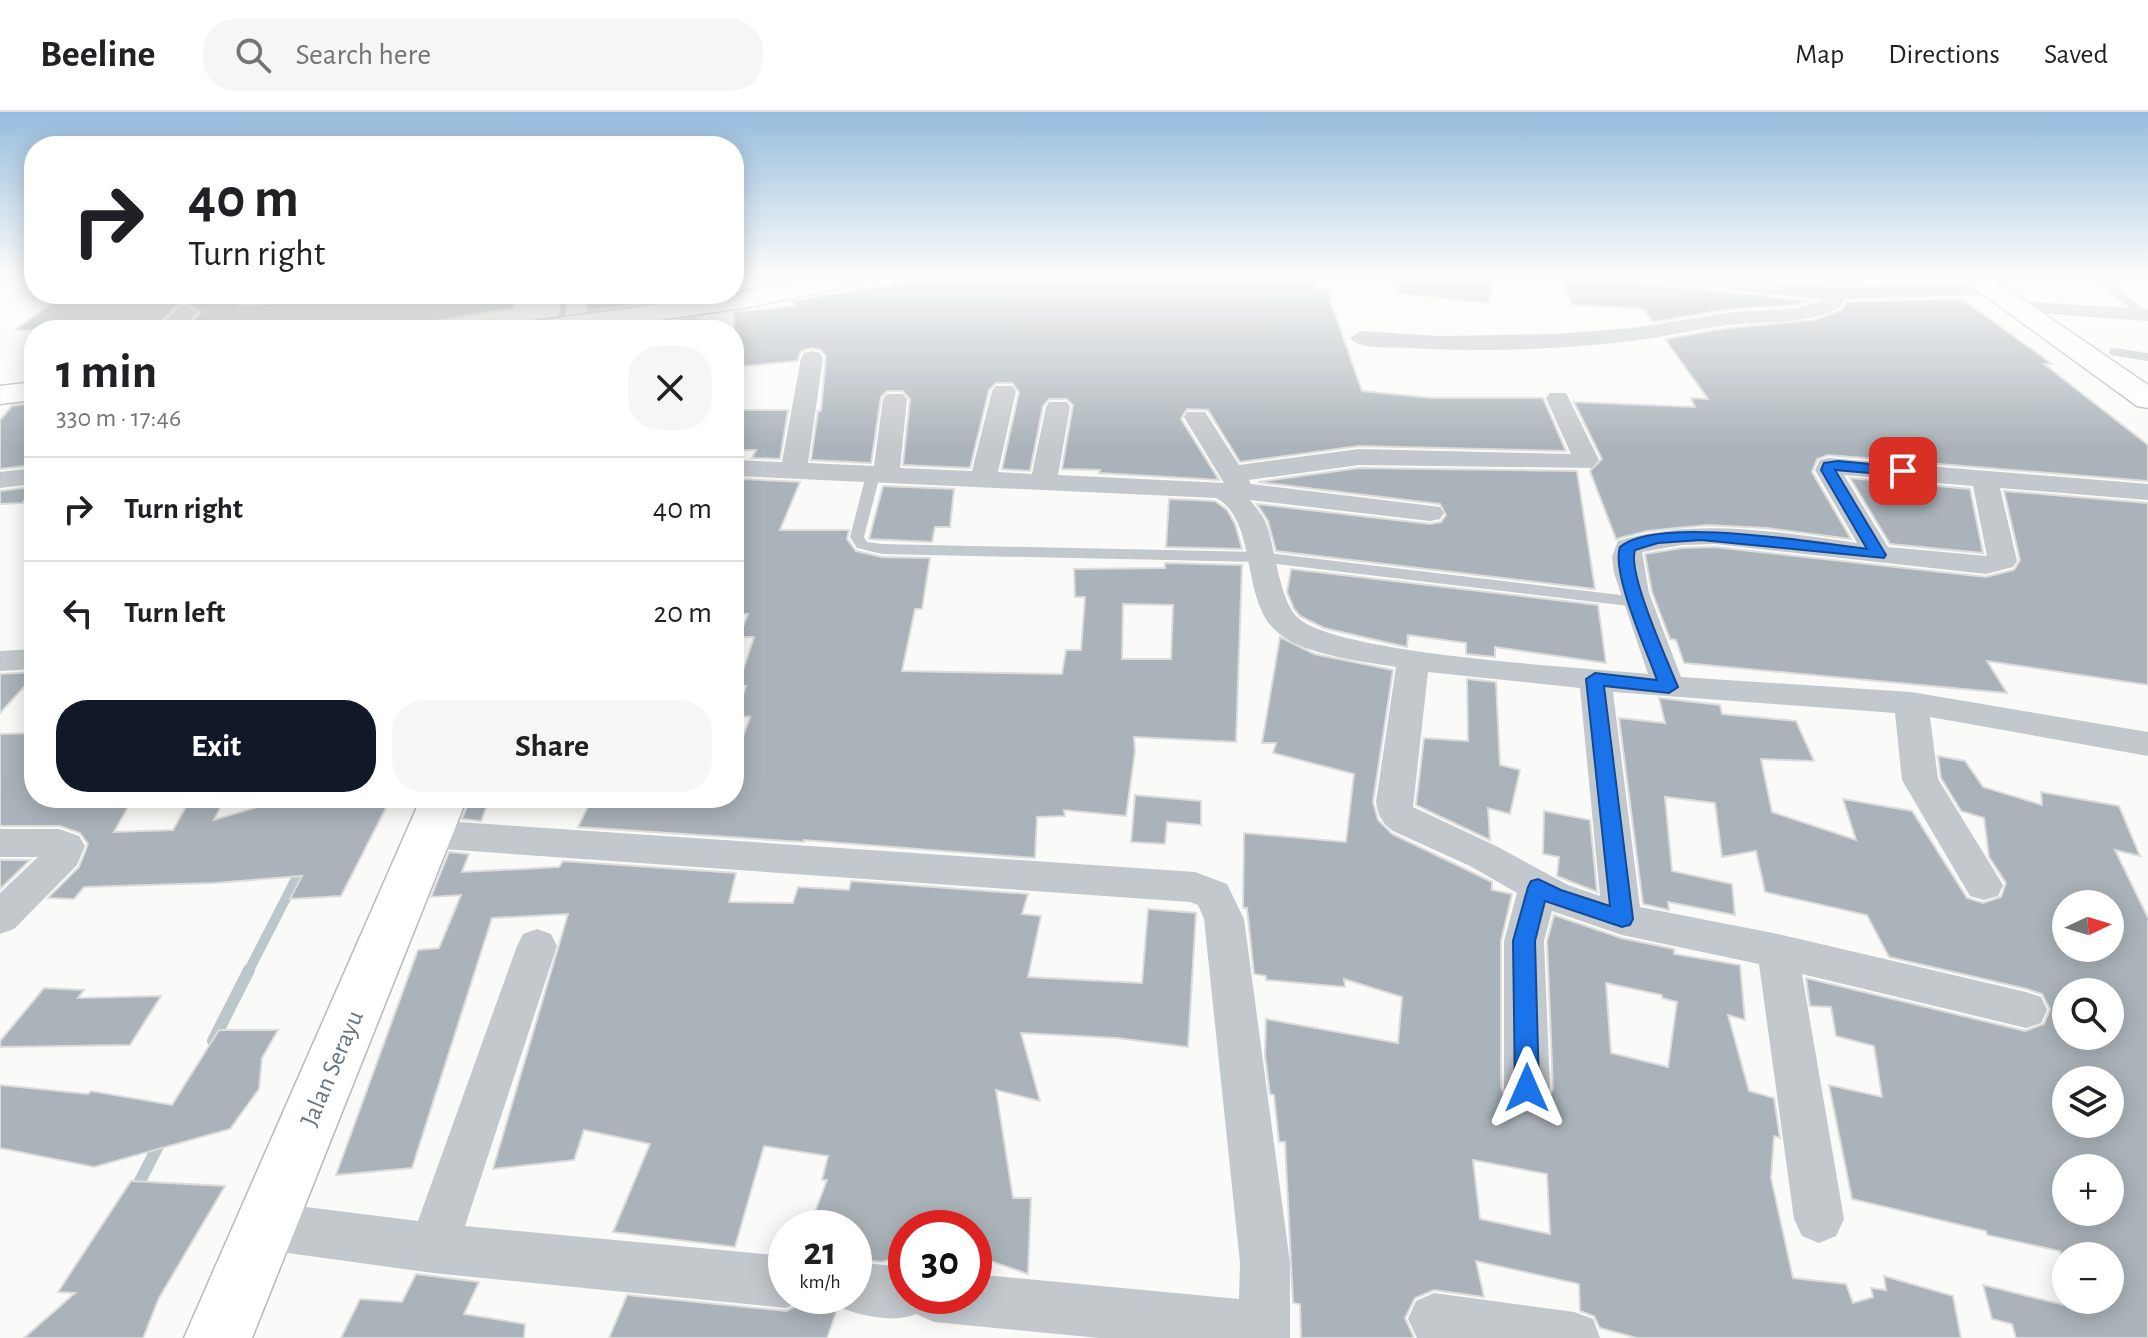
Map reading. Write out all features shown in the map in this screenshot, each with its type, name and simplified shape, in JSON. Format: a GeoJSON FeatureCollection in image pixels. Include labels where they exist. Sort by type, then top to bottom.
{"type":"FeatureCollection","features":[{"type":"Feature","properties":{"kind":"main road"},"geometry":{"type":"LineString","coordinates":[[2053,333],[2148,399]]}},
{"type":"Feature","properties":{"kind":"main road"},"geometry":{"type":"LineString","coordinates":[[2086,333],[2148,375]]}},
{"type":"Feature","properties":{"kind":"main road"},"geometry":{"type":"LineString","coordinates":[[0,395],[24,392]]}},
{"type":"Feature","properties":{"kind":"main road","name":"Jalan Serayu"},"geometry":{"type":"LineString","coordinates":[[218,1338],[436,816]]}},
{"type":"Feature","properties":{"kind":"street"},"geometry":{"type":"LineString","coordinates":[[1361,338],[1484,344],[1630,333]]}},
{"type":"Feature","properties":{"kind":"street"},"geometry":{"type":"LineString","coordinates":[[794,470],[812,358]]}},
{"type":"Feature","properties":{"kind":"street"},"geometry":{"type":"LineString","coordinates":[[983,479],[1004,391]]}},
{"type":"Feature","properties":{"kind":"street"},"geometry":{"type":"LineString","coordinates":[[1236,488],[1353,457],[1583,462],[1586,460],[1558,398]]}},
{"type":"Feature","properties":{"kind":"street"},"geometry":{"type":"LineString","coordinates":[[879,475],[895,399]]}},
{"type":"Feature","properties":{"kind":"street"},"geometry":{"type":"LineString","coordinates":[[1044,481],[1058,407]]}},
{"type":"Feature","properties":{"kind":"street"},"geometry":{"type":"LineString","coordinates":[[1196,417],[1252,522],[1273,602],[1279,615],[1293,630],[1346,648],[1413,660],[1669,687],[1911,703],[2148,744]]}},
{"type":"Feature","properties":{"kind":"street"},"geometry":{"type":"LineString","coordinates":[[1878,555],[1828,470],[1829,466],[2148,492]]}},
{"type":"Feature","properties":{"kind":"street"},"geometry":{"type":"LineString","coordinates":[[744,468],[1236,488],[1430,513]]}},
{"type":"Feature","properties":{"kind":"street"},"geometry":{"type":"LineString","coordinates":[[0,480],[24,477]]}},
{"type":"Feature","properties":{"kind":"street"},"geometry":{"type":"LineString","coordinates":[[1669,687],[1637,602],[1625,552],[1628,547],[1649,540],[1718,537],[1998,565],[2003,561],[1985,480]]}},
{"type":"Feature","properties":{"kind":"street"},"geometry":{"type":"LineString","coordinates":[[0,661],[24,660]]}},
{"type":"Feature","properties":{"kind":"street"},"geometry":{"type":"LineString","coordinates":[[1413,660],[1394,802],[1396,814],[1406,821],[1483,856],[1554,896],[1622,919],[1778,951],[2026,1010]]}},
{"type":"Feature","properties":{"kind":"street"},"geometry":{"type":"LineString","coordinates":[[1595,679],[1622,919]]}},
{"type":"Feature","properties":{"kind":"street"},"geometry":{"type":"LineString","coordinates":[[1911,703],[1920,780],[1984,885]]}},
{"type":"Feature","properties":{"kind":"street"},"geometry":{"type":"LineString","coordinates":[[436,816],[1195,887],[1213,895],[1224,919],[1245,1091],[1265,1263],[1264,1333],[992,1303]]}},
{"type":"Feature","properties":{"kind":"street"},"geometry":{"type":"LineString","coordinates":[[0,843],[59,843],[66,846],[64,855],[0,918]]}},
{"type":"Feature","properties":{"kind":"street"},"geometry":{"type":"LineString","coordinates":[[1527,1088],[1524,941],[1538,887]]}},
{"type":"Feature","properties":{"kind":"street"},"geometry":{"type":"LineString","coordinates":[[433,1248],[537,946]]}},
{"type":"Feature","properties":{"kind":"street"},"geometry":{"type":"LineString","coordinates":[[1778,951],[1819,1219]]}},
{"type":"Feature","properties":{"kind":"street"},"geometry":{"type":"LineString","coordinates":[[266,1226],[433,1248],[768,1280]]}},
{"type":"Feature","properties":{"kind":"street"},"geometry":{"type":"LineString","coordinates":[[1434,1319],[1552,1337]]}},
{"type":"Feature","properties":{"kind":"lane"},"geometry":{"type":"LineString","coordinates":[[2114,352],[2148,357]]}},
{"type":"Feature","properties":{"kind":"lane"},"geometry":{"type":"LineString","coordinates":[[879,475],[857,537],[862,545],[882,549],[1260,557],[1637,602]]}},
{"type":"Feature","properties":{"kind":"building"},"geometry":{"type":"Polygon","coordinates":[[[744,333],[1342,333],[1362,391],[1432,398],[1543,398],[1566,451],[1359,446],[1240,462],[1208,410],[1187,409],[1181,419],[1219,480],[1099,473],[1100,470],[1062,469],[1073,405],[1067,399],[1049,399],[1043,406],[1030,471],[1002,469],[1019,392],[1012,383],[996,383],[989,390],[970,468],[903,465],[910,399],[903,391],[887,391],[881,397],[871,463],[811,460],[818,411],[821,411],[826,356],[821,350],[811,348],[801,351],[797,361],[744,366],[744,333]]]}},
{"type":"Feature","properties":{"kind":"building"},"geometry":{"type":"Polygon","coordinates":[[[1698,333],[2009,333],[2052,364],[2044,364],[2148,445],[2148,481],[1828,455],[1817,459],[1812,472],[1851,539],[1767,528],[1707,525],[1647,531],[1616,539],[1590,471],[1602,459],[1574,402],[1695,407],[1691,398],[1708,399],[1665,339],[1698,333]]]}},
{"type":"Feature","properties":{"kind":"building"},"geometry":{"type":"Polygon","coordinates":[[[24,404],[24,466],[0,469],[0,420],[12,406],[24,404]]]}},
{"type":"Feature","properties":{"kind":"building"},"geometry":{"type":"Polygon","coordinates":[[[744,410],[788,410],[780,459],[752,458],[756,450],[744,450],[744,410]]]}},
{"type":"Feature","properties":{"kind":"building"},"geometry":{"type":"Polygon","coordinates":[[[1359,468],[1577,471],[1595,589],[1276,551],[1268,521],[1257,504],[1430,524],[1441,522],[1446,515],[1440,504],[1258,482],[1359,468]]]}},
{"type":"Feature","properties":{"kind":"building"},"geometry":{"type":"Polygon","coordinates":[[[1850,478],[1970,489],[1983,553],[1890,544],[1850,478]]]}},
{"type":"Feature","properties":{"kind":"building"},"geometry":{"type":"Polygon","coordinates":[[[744,479],[800,482],[780,530],[849,530],[847,539],[856,551],[882,557],[930,558],[922,609],[915,609],[902,671],[1062,674],[1066,650],[1081,650],[1085,597],[1075,597],[1074,569],[1165,568],[1165,563],[1242,565],[1236,742],[1134,737],[1135,752],[1126,816],[1064,810],[1065,816],[1037,817],[1035,858],[578,827],[587,808],[744,808],[744,734],[750,717],[744,717],[744,668],[754,637],[744,637],[748,614],[744,614],[744,479]],[[1123,604],[1122,659],[1171,659],[1173,605],[1123,604]]]}},
{"type":"Feature","properties":{"kind":"building"},"geometry":{"type":"Polygon","coordinates":[[[883,486],[954,489],[950,527],[935,527],[932,542],[869,539],[883,486]]]}},
{"type":"Feature","properties":{"kind":"building"},"geometry":{"type":"Polygon","coordinates":[[[24,488],[24,501],[0,504],[0,491],[24,488]]]}},
{"type":"Feature","properties":{"kind":"building"},"geometry":{"type":"Polygon","coordinates":[[[2004,491],[2148,503],[2148,685],[1987,661],[2007,693],[1684,663],[1676,640],[1670,639],[1652,592],[1645,554],[1682,548],[1715,547],[1986,577],[2014,570],[2020,560],[2004,491]]]}},
{"type":"Feature","properties":{"kind":"building"},"geometry":{"type":"Polygon","coordinates":[[[1169,499],[1215,501],[1227,510],[1235,524],[1242,549],[1166,547],[1169,499]]]}},
{"type":"Feature","properties":{"kind":"building"},"geometry":{"type":"Polygon","coordinates":[[[1291,569],[1598,605],[1606,663],[1495,647],[1495,657],[1466,654],[1466,643],[1408,635],[1407,647],[1324,628],[1300,616],[1294,609],[1287,592],[1291,569]]]}},
{"type":"Feature","properties":{"kind":"building"},"geometry":{"type":"Polygon","coordinates":[[[1280,637],[1314,654],[1393,670],[1373,802],[1378,820],[1392,834],[1492,882],[1492,890],[1512,894],[1501,941],[1501,1088],[1508,1103],[1528,1111],[1544,1105],[1553,1089],[1547,941],[1554,915],[1621,938],[1674,949],[1674,954],[1740,965],[1745,1020],[1728,1015],[1749,1091],[1774,1098],[1780,1138],[1774,1136],[1771,1178],[1793,1278],[1846,1284],[1853,1303],[1873,1297],[1871,1288],[1886,1290],[1884,1276],[1953,1296],[1961,1338],[1637,1338],[1600,1328],[1594,1316],[1580,1311],[1579,1284],[1476,1261],[1484,1297],[1434,1290],[1415,1298],[1405,1318],[1414,1338],[1301,1338],[1300,1304],[1293,1303],[1285,1142],[1279,1142],[1274,1095],[1270,1094],[1265,1056],[1266,1019],[1398,1043],[1402,997],[1344,979],[1345,987],[1266,980],[1266,976],[1254,974],[1247,908],[1243,908],[1244,833],[1346,842],[1354,774],[1273,753],[1276,743],[1262,743],[1280,637]],[[1606,983],[1611,1053],[1668,1067],[1677,1002],[1662,998],[1662,995],[1606,983]],[[1473,1160],[1480,1219],[1550,1234],[1547,1174],[1473,1160]]]}},
{"type":"Feature","properties":{"kind":"building"},"geometry":{"type":"Polygon","coordinates":[[[24,673],[24,687],[0,713],[0,674],[24,673]]]}},
{"type":"Feature","properties":{"kind":"building"},"geometry":{"type":"Polygon","coordinates":[[[1467,679],[1496,682],[1500,765],[1520,770],[1510,814],[1488,808],[1490,840],[1416,805],[1424,738],[1468,741],[1467,679]]]}},
{"type":"Feature","properties":{"kind":"building"},"geometry":{"type":"Polygon","coordinates":[[[1659,698],[1720,705],[1722,714],[1796,721],[1814,761],[1761,759],[1772,812],[1856,840],[1843,799],[1912,811],[1967,898],[1983,903],[2001,897],[2006,883],[1989,857],[1984,818],[1961,811],[1941,778],[1938,756],[1965,761],[1983,787],[2042,805],[2041,792],[2119,806],[2140,856],[2115,850],[2148,918],[2148,1338],[2016,1338],[2012,1324],[1992,1319],[1983,1285],[2052,1302],[2052,1314],[2124,1314],[2124,1242],[2052,1242],[2052,1249],[1852,1199],[1829,1085],[1882,1097],[1874,1046],[1836,1036],[1831,1007],[1810,1006],[1806,978],[2025,1031],[2044,1024],[2050,1009],[2042,994],[1889,957],[1867,915],[1765,892],[1756,851],[1722,857],[1715,803],[1665,797],[1672,871],[1732,884],[1735,915],[1668,902],[1669,910],[1643,904],[1619,718],[1665,723],[1659,698]]]}},
{"type":"Feature","properties":{"kind":"building"},"geometry":{"type":"Polygon","coordinates":[[[24,733],[24,808],[127,808],[114,832],[173,830],[185,808],[220,808],[214,820],[254,808],[386,808],[341,896],[290,899],[302,876],[214,883],[84,887],[74,899],[48,898],[79,867],[88,844],[80,833],[60,826],[0,826],[0,734],[24,733]]]}},
{"type":"Feature","properties":{"kind":"building"},"geometry":{"type":"Polygon","coordinates":[[[1135,795],[1201,801],[1201,825],[1167,822],[1165,844],[1131,842],[1135,795]]]}},
{"type":"Feature","properties":{"kind":"building"},"geometry":{"type":"Polygon","coordinates":[[[466,808],[486,808],[481,821],[462,819],[466,808]]]}},
{"type":"Feature","properties":{"kind":"building"},"geometry":{"type":"Polygon","coordinates":[[[1544,811],[1590,820],[1597,892],[1557,876],[1559,857],[1543,854],[1544,811]]]}},
{"type":"Feature","properties":{"kind":"building"},"geometry":{"type":"Polygon","coordinates":[[[449,852],[469,854],[462,872],[559,867],[563,861],[736,873],[729,902],[793,903],[798,887],[849,890],[851,881],[1028,894],[1022,914],[1041,916],[1028,977],[1142,983],[1148,909],[1196,913],[1188,1047],[1117,1038],[1021,1033],[1040,1101],[996,1090],[1013,1198],[1031,1198],[1028,1274],[992,1262],[992,1210],[888,1210],[888,1260],[872,1261],[872,1210],[816,1210],[827,1180],[822,1180],[828,1156],[764,1146],[735,1247],[613,1232],[650,1144],[584,1130],[574,1160],[493,1169],[568,914],[492,918],[412,1168],[336,1175],[418,950],[439,948],[461,895],[431,897],[449,852]]]}},
{"type":"Feature","properties":{"kind":"building"},"geometry":{"type":"Polygon","coordinates":[[[0,860],[30,860],[0,889],[0,860]]]}},
{"type":"Feature","properties":{"kind":"building"},"geometry":{"type":"Polygon","coordinates":[[[44,988],[84,990],[78,998],[161,996],[130,1045],[0,1047],[0,1041],[44,988]]]}},
{"type":"Feature","properties":{"kind":"building"},"geometry":{"type":"Polygon","coordinates":[[[219,1030],[278,1030],[262,1058],[259,1089],[230,1129],[94,1167],[0,1148],[0,1085],[88,1094],[91,1091],[172,1105],[219,1030]]]}},
{"type":"Feature","properties":{"kind":"building"},"geometry":{"type":"Polygon","coordinates":[[[131,1181],[225,1186],[159,1298],[143,1338],[24,1338],[75,1293],[58,1292],[131,1181]]]}},
{"type":"Feature","properties":{"kind":"building"},"geometry":{"type":"Polygon","coordinates":[[[416,1274],[479,1282],[464,1314],[525,1324],[524,1338],[341,1338],[360,1299],[402,1302],[416,1274]]]}},
{"type":"Feature","properties":{"kind":"building"},"geometry":{"type":"Polygon","coordinates":[[[627,1295],[768,1309],[768,1314],[836,1314],[827,1338],[609,1338],[627,1295]]]}},
{"type":"Feature","properties":{"kind":"waterway"},"geometry":{"type":"LineString","coordinates":[[248,972],[303,865]]}},
{"type":"Feature","properties":{"kind":"waterway"},"geometry":{"type":"LineString","coordinates":[[213,1041],[249,970]]}},
{"type":"Feature","properties":{"kind":"waterway"},"geometry":{"type":"LineString","coordinates":[[136,1189],[160,1142]]}},
{"type":"Feature","properties":{"kind":"route"},"geometry":{"type":"LineString","coordinates":[[1527,1088],[1524,941],[1538,887],[1554,896],[1622,919],[1595,679],[1669,687],[1624,558],[1628,547],[1657,538],[1701,536],[1878,555],[1828,470],[1829,466],[1903,471]]}}]}
